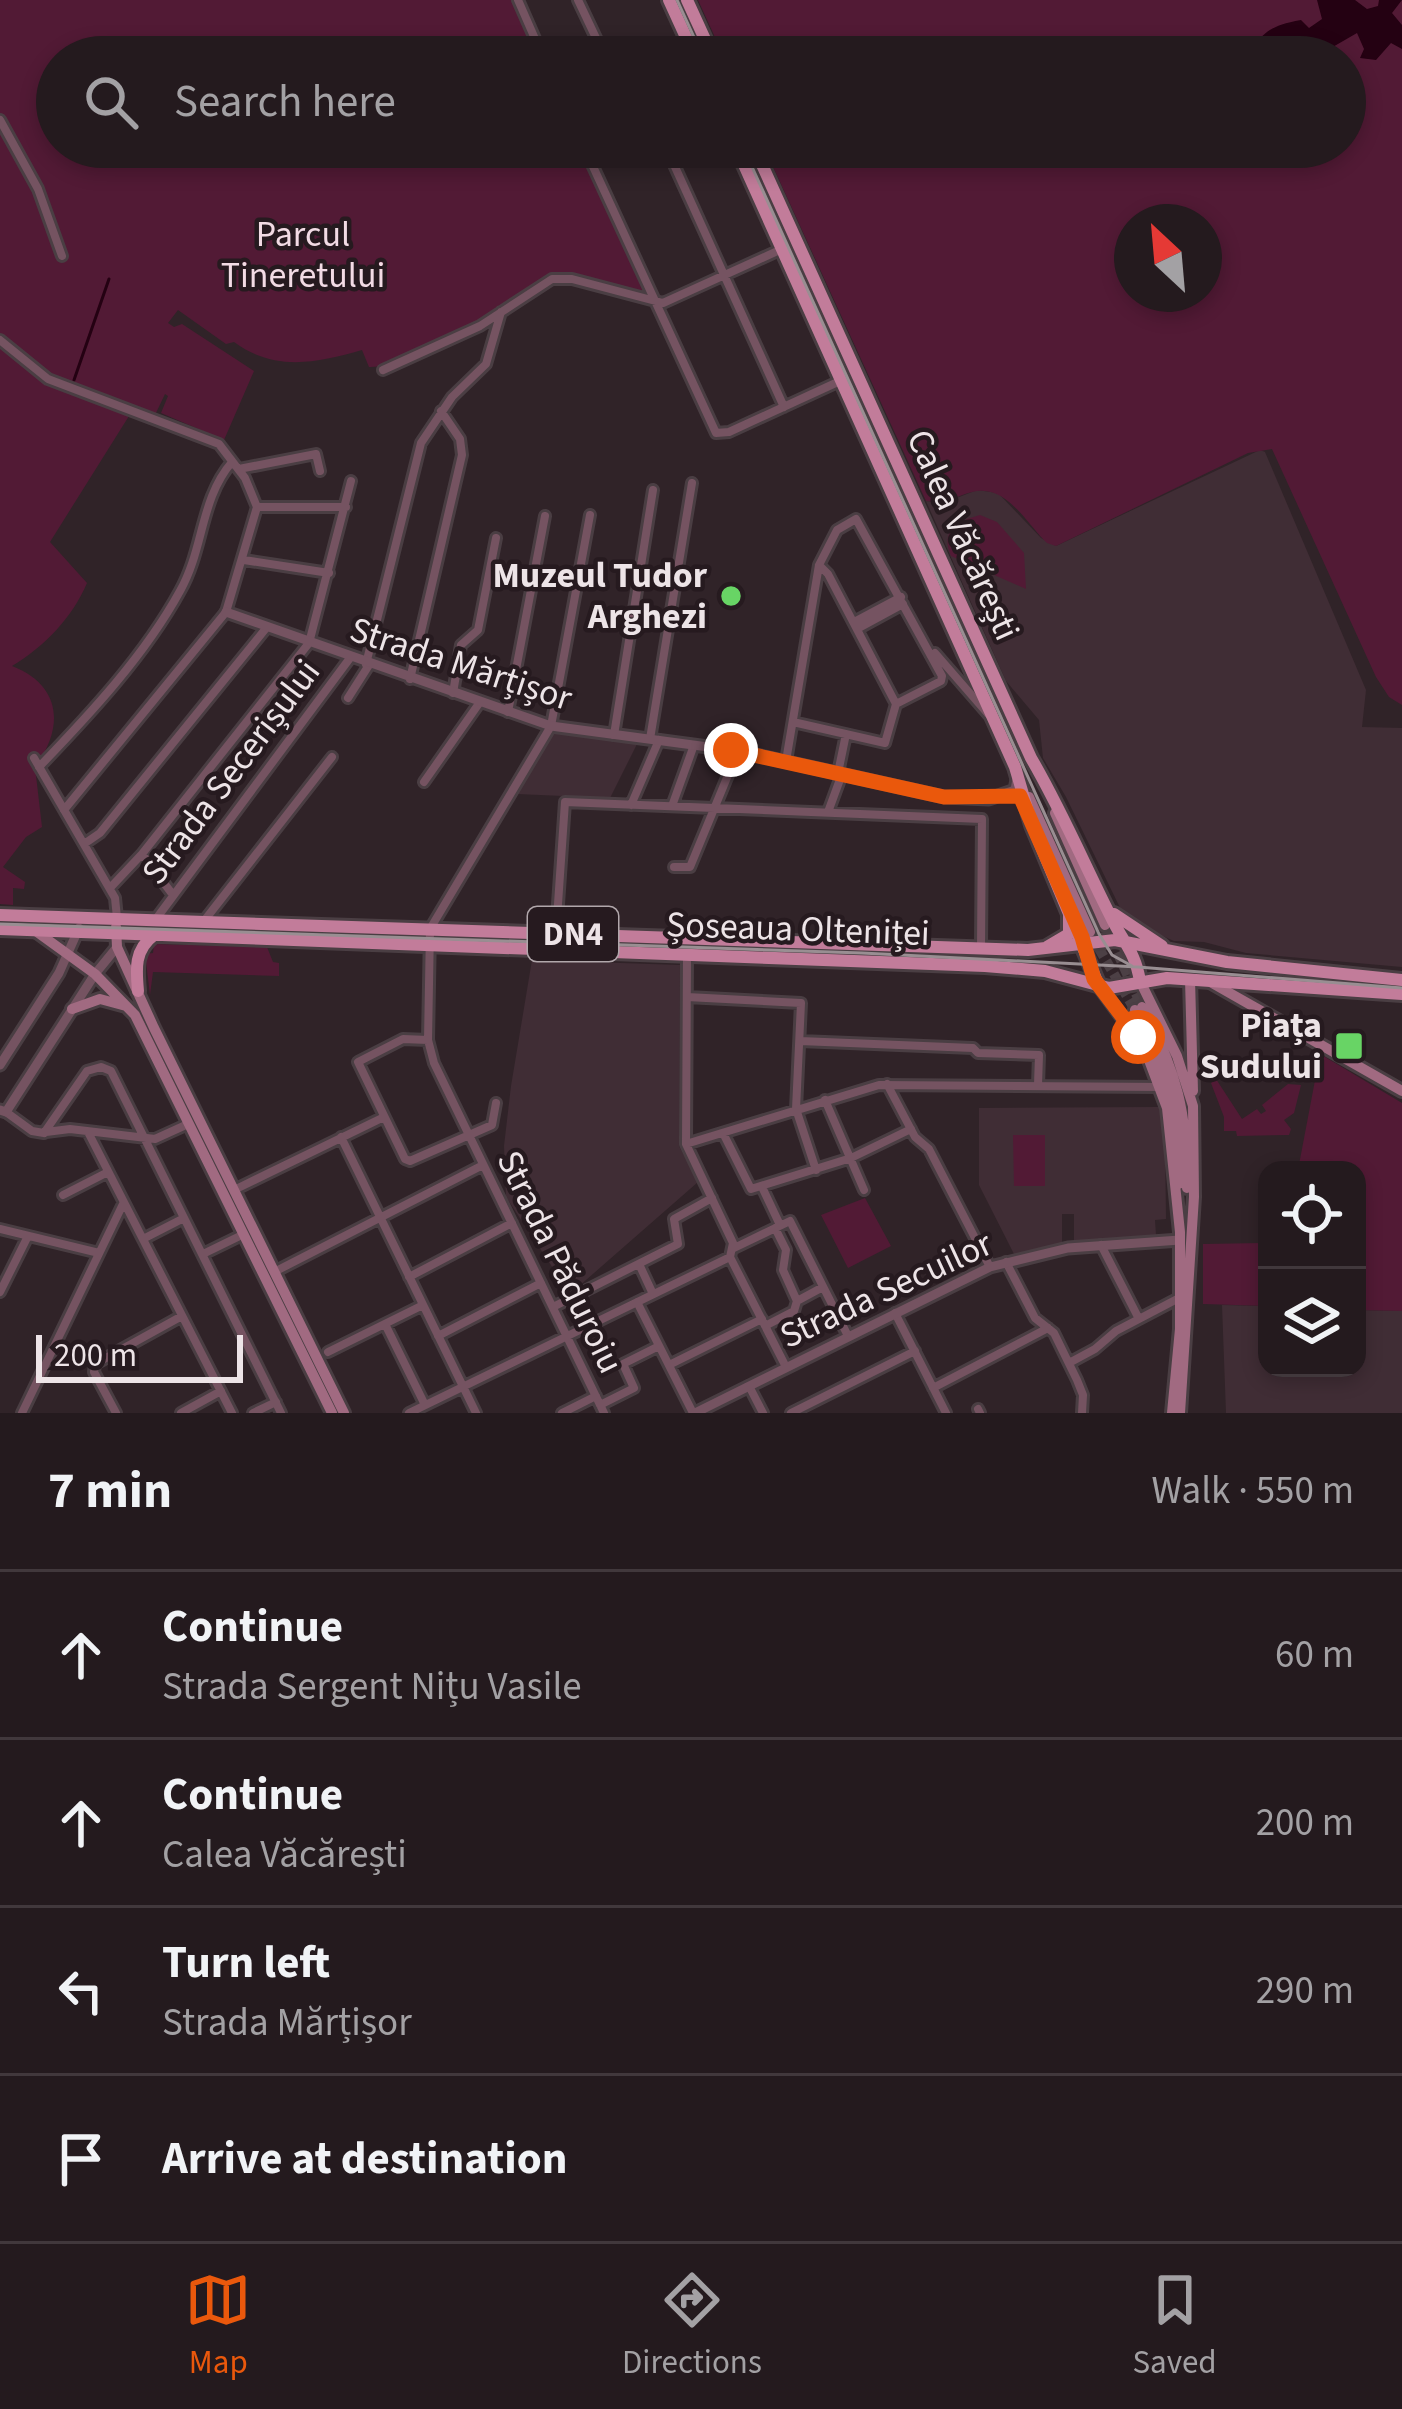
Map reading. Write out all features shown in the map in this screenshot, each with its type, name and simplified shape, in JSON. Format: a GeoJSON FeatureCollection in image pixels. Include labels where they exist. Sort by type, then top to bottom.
{"type":"FeatureCollection","features":[{"type":"Feature","properties":{"kind":"main road"},"geometry":{"type":"LineString","coordinates":[[670,0],[686,36]]}},
{"type":"Feature","properties":{"kind":"main road"},"geometry":{"type":"LineString","coordinates":[[687,0],[703,36]]}},
{"type":"Feature","properties":{"kind":"main road","name":"Calea Văcărești"},"geometry":{"type":"LineString","coordinates":[[745,168],[1015,767],[1058,884],[1087,939],[1099,986]]}},
{"type":"Feature","properties":{"kind":"main road","name":"Calea Văcărești"},"geometry":{"type":"LineString","coordinates":[[764,168],[1030,758],[1063,812],[1105,904],[1135,955],[1139,981]]}},
{"type":"Feature","properties":{"kind":"main road"},"geometry":{"type":"LineString","coordinates":[[908,534],[926,526]]}},
{"type":"Feature","properties":{"kind":"main road"},"geometry":{"type":"LineString","coordinates":[[1030,758],[1105,925]]}},
{"type":"Feature","properties":{"kind":"main road"},"geometry":{"type":"LineString","coordinates":[[1015,767],[1087,939]]}},
{"type":"Feature","properties":{"kind":"main road"},"geometry":{"type":"LineString","coordinates":[[1028,950],[1054,945],[1069,934],[1070,916],[1058,884]]}},
{"type":"Feature","properties":{"kind":"main road"},"geometry":{"type":"LineString","coordinates":[[1105,904],[1128,926],[1175,952]]}},
{"type":"Feature","properties":{"kind":"main road","name":"Șoseaua Olteniței"},"geometry":{"type":"LineString","coordinates":[[0,915],[981,949],[1028,950],[1087,939],[1242,964],[1402,980]]}},
{"type":"Feature","properties":{"kind":"main road"},"geometry":{"type":"LineString","coordinates":[[117,918],[117,940],[137,992],[344,1413]]}},
{"type":"Feature","properties":{"kind":"main road","name":"Șoseaua Olteniței"},"geometry":{"type":"LineString","coordinates":[[0,929],[79,932],[117,940],[154,935],[1027,969],[1119,988],[1139,981],[1197,979],[1402,994]]}},
{"type":"Feature","properties":{"kind":"main road"},"geometry":{"type":"LineString","coordinates":[[34,931],[69,952],[131,1009],[332,1413]]}},
{"type":"Feature","properties":{"kind":"main road"},"geometry":{"type":"LineString","coordinates":[[137,992],[137,957],[154,935]]}},
{"type":"Feature","properties":{"kind":"main road"},"geometry":{"type":"LineString","coordinates":[[1184,1239],[1195,1177],[1197,979],[1402,1091]]}},
{"type":"Feature","properties":{"kind":"main road"},"geometry":{"type":"LineString","coordinates":[[1139,981],[1177,1056],[1193,1106]]}},
{"type":"Feature","properties":{"kind":"main road"},"geometry":{"type":"LineString","coordinates":[[1099,986],[1138,1037],[1162,1087],[1184,1239],[1188,1328],[1176,1413]]}},
{"type":"Feature","properties":{"kind":"main road"},"geometry":{"type":"LineString","coordinates":[[72,1009],[100,999],[131,1009]]}},
{"type":"Feature","properties":{"kind":"main road"},"geometry":{"type":"LineString","coordinates":[[1176,1413],[1187,1145],[1181,1098],[1169,1059],[1139,1009],[1174,1100],[1179,1206]]}},
{"type":"Feature","properties":{"kind":"street"},"geometry":{"type":"LineString","coordinates":[[518,0],[534,36]]}},
{"type":"Feature","properties":{"kind":"street"},"geometry":{"type":"LineString","coordinates":[[578,0],[595,36]]}},
{"type":"Feature","properties":{"kind":"street"},"geometry":{"type":"LineString","coordinates":[[0,120],[45,204],[62,256]]}},
{"type":"Feature","properties":{"kind":"street"},"geometry":{"type":"LineString","coordinates":[[594,168],[716,433],[725,434],[841,381]]}},
{"type":"Feature","properties":{"kind":"street"},"geometry":{"type":"LineString","coordinates":[[676,168],[784,407]]}},
{"type":"Feature","properties":{"kind":"street"},"geometry":{"type":"LineString","coordinates":[[382,370],[480,326],[536,286],[558,278],[669,302],[782,249]]}},
{"type":"Feature","properties":{"kind":"street"},"geometry":{"type":"LineString","coordinates":[[348,698],[368,664],[421,443],[441,411],[486,364],[502,310]]}},
{"type":"Feature","properties":{"kind":"street"},"geometry":{"type":"LineString","coordinates":[[0,340],[48,379],[219,444],[257,507],[226,612],[64,810]]}},
{"type":"Feature","properties":{"kind":"street"},"geometry":{"type":"LineString","coordinates":[[410,679],[462,455],[460,439],[441,411]]}},
{"type":"Feature","properties":{"kind":"street"},"geometry":{"type":"LineString","coordinates":[[117,918],[110,888],[37,762],[122,672],[181,590],[200,542],[213,487],[235,465],[316,454],[320,471]]}},
{"type":"Feature","properties":{"kind":"street"},"geometry":{"type":"LineString","coordinates":[[110,888],[309,643],[351,481]]}},
{"type":"Feature","properties":{"kind":"street"},"geometry":{"type":"LineString","coordinates":[[631,805],[655,740],[692,483]]}},
{"type":"Feature","properties":{"kind":"street"},"geometry":{"type":"LineString","coordinates":[[614,735],[652,490]]}},
{"type":"Feature","properties":{"kind":"street"},"geometry":{"type":"LineString","coordinates":[[257,507],[346,507]]}},
{"type":"Feature","properties":{"kind":"street"},"geometry":{"type":"LineString","coordinates":[[430,929],[551,726],[590,515]]}},
{"type":"Feature","properties":{"kind":"street"},"geometry":{"type":"LineString","coordinates":[[508,712],[545,516]]}},
{"type":"Feature","properties":{"kind":"street","name":"Calea Văcărești"},"geometry":{"type":"LineString","coordinates":[[819,565],[837,530],[858,518],[942,679],[896,704]]}},
{"type":"Feature","properties":{"kind":"street"},"geometry":{"type":"LineString","coordinates":[[453,693],[461,645],[478,630],[496,538]]}},
{"type":"Feature","properties":{"kind":"street"},"geometry":{"type":"LineString","coordinates":[[244,560],[329,573]]}},
{"type":"Feature","properties":{"kind":"street"},"geometry":{"type":"LineString","coordinates":[[785,761],[819,565],[826,569],[896,704],[887,743],[793,722]]}},
{"type":"Feature","properties":{"kind":"street"},"geometry":{"type":"LineString","coordinates":[[855,626],[902,600]]}},
{"type":"Feature","properties":{"kind":"street","name":"Strada Mărțișor"},"geometry":{"type":"LineString","coordinates":[[226,612],[551,726],[738,751],[944,797],[980,799],[1008,794]]}},
{"type":"Feature","properties":{"kind":"street"},"geometry":{"type":"LineString","coordinates":[[84,844],[100,833],[267,627]]}},
{"type":"Feature","properties":{"kind":"street","name":"Calea Văcărești"},"geometry":{"type":"LineString","coordinates":[[922,638],[992,717]]}},
{"type":"Feature","properties":{"kind":"street","name":"Strada Secerișului"},"geometry":{"type":"LineString","coordinates":[[156,919],[350,658]]}},
{"type":"Feature","properties":{"kind":"street"},"geometry":{"type":"LineString","coordinates":[[424,782],[480,703]]}},
{"type":"Feature","properties":{"kind":"street"},"geometry":{"type":"LineString","coordinates":[[828,813],[847,734]]}},
{"type":"Feature","properties":{"kind":"street"},"geometry":{"type":"LineString","coordinates":[[672,806],[694,745]]}},
{"type":"Feature","properties":{"kind":"street"},"geometry":{"type":"LineString","coordinates":[[674,867],[690,867],[738,751]]}},
{"type":"Feature","properties":{"kind":"street"},"geometry":{"type":"LineString","coordinates":[[204,921],[332,757]]}},
{"type":"Feature","properties":{"kind":"street"},"geometry":{"type":"LineString","coordinates":[[1008,794],[1016,787],[1015,767]]}},
{"type":"Feature","properties":{"kind":"street"},"geometry":{"type":"LineString","coordinates":[[1008,794],[1026,803]]}},
{"type":"Feature","properties":{"kind":"street"},"geometry":{"type":"LineString","coordinates":[[556,934],[562,802],[982,819],[981,949]]}},
{"type":"Feature","properties":{"kind":"street"},"geometry":{"type":"LineString","coordinates":[[142,854],[173,896]]}},
{"type":"Feature","properties":{"kind":"street"},"geometry":{"type":"LineString","coordinates":[[0,1065],[69,952],[79,932],[79,916]]}},
{"type":"Feature","properties":{"kind":"street","name":"Strada Păduroiu"},"geometry":{"type":"LineString","coordinates":[[430,929],[428,1040],[432,1057],[600,1405]]}},
{"type":"Feature","properties":{"kind":"street"},"geometry":{"type":"LineString","coordinates":[[117,940],[3,1111],[32,1131],[44,1133],[64,1129],[147,1138],[165,1136],[190,1123]]}},
{"type":"Feature","properties":{"kind":"street"},"geometry":{"type":"LineString","coordinates":[[687,955],[686,1144],[786,1367]]}},
{"type":"Feature","properties":{"kind":"street"},"geometry":{"type":"LineString","coordinates":[[687,997],[800,1001],[796,1109],[816,1170]]}},
{"type":"Feature","properties":{"kind":"street","name":"Strada Păduroiu"},"geometry":{"type":"LineString","coordinates":[[428,1040],[403,1039],[358,1062],[405,1159],[410,1162],[468,1135]]}},
{"type":"Feature","properties":{"kind":"street"},"geometry":{"type":"LineString","coordinates":[[800,1041],[1039,1055],[1038,1085]]}},
{"type":"Feature","properties":{"kind":"street"},"geometry":{"type":"LineString","coordinates":[[44,1133],[87,1071],[101,1066],[110,1071],[281,1413]]}},
{"type":"Feature","properties":{"kind":"street"},"geometry":{"type":"LineString","coordinates":[[686,1144],[887,1084],[1162,1087]]}},
{"type":"Feature","properties":{"kind":"street"},"geometry":{"type":"LineString","coordinates":[[887,1084],[911,1129],[928,1149],[990,1267]]}},
{"type":"Feature","properties":{"kind":"street"},"geometry":{"type":"LineString","coordinates":[[825,1100],[864,1190]]}},
{"type":"Feature","properties":{"kind":"street"},"geometry":{"type":"LineString","coordinates":[[468,1135],[494,1123],[496,1103]]}},
{"type":"Feature","properties":{"kind":"street"},"geometry":{"type":"LineString","coordinates":[[234,1190],[384,1117]]}},
{"type":"Feature","properties":{"kind":"street"},"geometry":{"type":"LineString","coordinates":[[722,1132],[752,1189],[851,1158],[911,1129]]}},
{"type":"Feature","properties":{"kind":"street"},"geometry":{"type":"LineString","coordinates":[[88,1132],[232,1413]]}},
{"type":"Feature","properties":{"kind":"street"},"geometry":{"type":"LineString","coordinates":[[341,1138],[476,1413]]}},
{"type":"Feature","properties":{"kind":"street"},"geometry":{"type":"LineString","coordinates":[[274,1272],[483,1166]]}},
{"type":"Feature","properties":{"kind":"street"},"geometry":{"type":"LineString","coordinates":[[63,1195],[108,1172]]}},
{"type":"Feature","properties":{"kind":"street"},"geometry":{"type":"LineString","coordinates":[[669,1365],[794,1311],[797,1301],[783,1270],[786,1250],[762,1186]]}},
{"type":"Feature","properties":{"kind":"street"},"geometry":{"type":"LineString","coordinates":[[553,1307],[678,1244],[677,1216],[712,1198]]}},
{"type":"Feature","properties":{"kind":"street"},"geometry":{"type":"LineString","coordinates":[[22,1413],[124,1203]]}},
{"type":"Feature","properties":{"kind":"street"},"geometry":{"type":"LineString","coordinates":[[142,1239],[184,1218]]}},
{"type":"Feature","properties":{"kind":"street"},"geometry":{"type":"LineString","coordinates":[[409,1413],[638,1302],[790,1221],[848,1336]]}},
{"type":"Feature","properties":{"kind":"street"},"geometry":{"type":"LineString","coordinates":[[409,1277],[512,1223]]}},
{"type":"Feature","properties":{"kind":"street"},"geometry":{"type":"LineString","coordinates":[[0,1229],[99,1253]]}},
{"type":"Feature","properties":{"kind":"street"},"geometry":{"type":"LineString","coordinates":[[202,1254],[244,1234]]}},
{"type":"Feature","properties":{"kind":"street"},"geometry":{"type":"LineString","coordinates":[[0,1292],[28,1236]]}},
{"type":"Feature","properties":{"kind":"street","name":"Strada Secuilor"},"geometry":{"type":"LineString","coordinates":[[694,1413],[990,1267],[1100,1244],[1184,1239]]}},
{"type":"Feature","properties":{"kind":"street"},"geometry":{"type":"LineString","coordinates":[[1100,1244],[1139,1319]]}},
{"type":"Feature","properties":{"kind":"street"},"geometry":{"type":"LineString","coordinates":[[1006,1262],[1035,1318],[1048,1328],[1069,1363],[1082,1390],[1082,1413]]}},
{"type":"Feature","properties":{"kind":"street"},"geometry":{"type":"LineString","coordinates":[[639,1264],[653,1294]]}},
{"type":"Feature","properties":{"kind":"street"},"geometry":{"type":"LineString","coordinates":[[438,1336],[541,1282]]}},
{"type":"Feature","properties":{"kind":"street"},"geometry":{"type":"LineString","coordinates":[[797,1301],[824,1287]]}},
{"type":"Feature","properties":{"kind":"street"},"geometry":{"type":"LineString","coordinates":[[1069,1363],[1181,1298]]}},
{"type":"Feature","properties":{"kind":"street"},"geometry":{"type":"LineString","coordinates":[[638,1302],[694,1413]]}},
{"type":"Feature","properties":{"kind":"street"},"geometry":{"type":"LineString","coordinates":[[328,1352],[423,1305]]}},
{"type":"Feature","properties":{"kind":"street"},"geometry":{"type":"LineString","coordinates":[[895,1312],[946,1413]]}},
{"type":"Feature","properties":{"kind":"street"},"geometry":{"type":"LineString","coordinates":[[116,1413],[94,1366],[182,1316]]}},
{"type":"Feature","properties":{"kind":"street"},"geometry":{"type":"LineString","coordinates":[[385,1324],[425,1405]]}},
{"type":"Feature","properties":{"kind":"street"},"geometry":{"type":"LineString","coordinates":[[933,1388],[1048,1328]]}},
{"type":"Feature","properties":{"kind":"street"},"geometry":{"type":"LineString","coordinates":[[562,1413],[600,1405],[634,1388],[623,1364],[659,1346]]}},
{"type":"Feature","properties":{"kind":"street"},"geometry":{"type":"LineString","coordinates":[[791,1413],[915,1351]]}},
{"type":"Feature","properties":{"kind":"street"},"geometry":{"type":"LineString","coordinates":[[749,1386],[763,1413]]}},
{"type":"Feature","properties":{"kind":"street"},"geometry":{"type":"LineString","coordinates":[[181,1413],[221,1391]]}},
{"type":"Feature","properties":{"kind":"street"},"geometry":{"type":"LineString","coordinates":[[253,1413],[276,1402]]}},
{"type":"Feature","properties":{"kind":"shaded area"},"geometry":{"type":"Polygon","coordinates":[[[1317,0],[1355,0],[1367,9],[1378,6],[1379,0],[1402,0],[1392,13],[1402,25],[1402,49],[1391,43],[1376,60],[1366,59],[1366,36],[1357,33],[1263,36],[1278,26],[1301,20],[1309,28],[1322,19],[1317,0]]]}},
{"type":"Feature","properties":{"kind":"shaded area"},"geometry":{"type":"Polygon","coordinates":[[[1260,450],[1265,452],[1366,690],[1362,727],[1402,728],[1402,967],[1246,953],[1204,942],[1174,941],[1126,920],[1043,758],[1039,720],[1006,681],[926,501],[944,503],[977,490],[998,493],[1041,538],[1056,546],[1260,450]]]}},
{"type":"Feature","properties":{"kind":"shaded area"},"geometry":{"type":"Polygon","coordinates":[[[553,733],[637,744],[610,798],[517,794],[553,733]]]}},
{"type":"Feature","properties":{"kind":"shaded area"},"geometry":{"type":"Polygon","coordinates":[[[532,960],[680,965],[679,1146],[698,1182],[570,1294],[506,1197],[504,1146],[532,960]]]}},
{"type":"Feature","properties":{"kind":"shaded area"},"geometry":{"type":"Polygon","coordinates":[[[1160,1107],[1166,1219],[1155,1220],[1156,1235],[1074,1241],[1074,1214],[1062,1214],[1062,1243],[1014,1254],[979,1185],[979,1108],[1160,1107]]]}},
{"type":"Feature","properties":{"kind":"shaded area"},"geometry":{"type":"Polygon","coordinates":[[[1222,1305],[1258,1306],[1258,1377],[1366,1377],[1366,1310],[1402,1311],[1402,1413],[1226,1413],[1222,1305]]]}},
{"type":"Feature","properties":{"kind":"green space","name":"Parcul Tineretului"},"geometry":{"type":"Polygon","coordinates":[[[0,0],[515,0],[531,36],[36,36],[36,168],[593,168],[654,297],[557,276],[440,347],[391,365],[369,367],[362,350],[312,361],[265,358],[234,342],[226,344],[178,310],[168,323],[182,324],[254,371],[224,440],[161,413],[165,394],[155,415],[91,388],[134,408],[50,542],[87,583],[56,630],[12,666],[28,674],[49,696],[54,722],[35,767],[42,827],[26,837],[3,867],[25,882],[24,889],[13,888],[13,905],[0,904],[0,0]]]}},
{"type":"Feature","properties":{"kind":"green space"},"geometry":{"type":"Polygon","coordinates":[[[698,0],[1402,0],[1402,705],[1389,697],[1376,677],[1272,449],[1248,453],[1056,546],[1047,543],[995,493],[972,492],[945,501],[926,501],[774,168],[1366,168],[1366,36],[714,36],[698,0]]]}},
{"type":"Feature","properties":{"kind":"green space"},"geometry":{"type":"Polygon","coordinates":[[[980,515],[997,522],[1024,553],[1026,589],[951,556],[948,540],[953,528],[980,515]]]}},
{"type":"Feature","properties":{"kind":"green space"},"geometry":{"type":"Polygon","coordinates":[[[154,944],[267,947],[273,962],[279,963],[279,976],[153,972],[150,995],[145,954],[153,953],[154,944]]]}},
{"type":"Feature","properties":{"kind":"green space"},"geometry":{"type":"Polygon","coordinates":[[[1320,1054],[1402,1103],[1402,1311],[1366,1310],[1366,1161],[1300,1161],[1320,1054]]]}},
{"type":"Feature","properties":{"kind":"green space"},"geometry":{"type":"Polygon","coordinates":[[[1216,1079],[1242,1119],[1257,1109],[1261,1114],[1266,1111],[1262,1105],[1288,1084],[1301,1085],[1294,1113],[1284,1120],[1291,1129],[1289,1135],[1237,1136],[1236,1131],[1224,1131],[1224,1117],[1211,1083],[1216,1079]]]}},
{"type":"Feature","properties":{"kind":"green space"},"geometry":{"type":"Polygon","coordinates":[[[1013,1135],[1045,1135],[1045,1186],[1014,1186],[1013,1135]]]}},
{"type":"Feature","properties":{"kind":"green space"},"geometry":{"type":"Polygon","coordinates":[[[865,1198],[891,1246],[848,1268],[821,1215],[865,1198]]]}},
{"type":"Feature","properties":{"kind":"green space"},"geometry":{"type":"Polygon","coordinates":[[[1258,1243],[1258,1306],[1203,1304],[1203,1244],[1258,1243]]]}},
{"type":"Feature","properties":{"kind":"waterway"},"geometry":{"type":"LineString","coordinates":[[74,380],[109,279]]}},
{"type":"Feature","properties":{"kind":"tunnel"},"geometry":{"type":"LineString","coordinates":[[1105,925],[1142,1007]]}},
{"type":"Feature","properties":{"kind":"tunnel"},"geometry":{"type":"LineString","coordinates":[[1091,935],[1135,1010]]}},
{"type":"Feature","properties":{"kind":"tram line"},"geometry":{"type":"LineString","coordinates":[[677,0],[693,36]]}},
{"type":"Feature","properties":{"kind":"tram line"},"geometry":{"type":"LineString","coordinates":[[752,168],[1099,934],[1112,955],[1132,966]]}},
{"type":"Feature","properties":{"kind":"tram line"},"geometry":{"type":"LineString","coordinates":[[0,924],[862,953],[1138,967],[1402,988]]}},
{"type":"Feature","properties":{"kind":"place","name":"Muzeul Tudor Arghezi"},"geometry":{"type":"Point","coordinates":[731,596]}},
{"type":"Feature","properties":{"kind":"place","name":"Piața Sudului"},"geometry":{"type":"Point","coordinates":[1349,1046]}},
{"type":"Feature","properties":{"kind":"route"},"geometry":{"type":"LineString","coordinates":[[731,750],[944,797],[1020,796],[1082,937],[1094,979],[1138,1037]]}}]}
